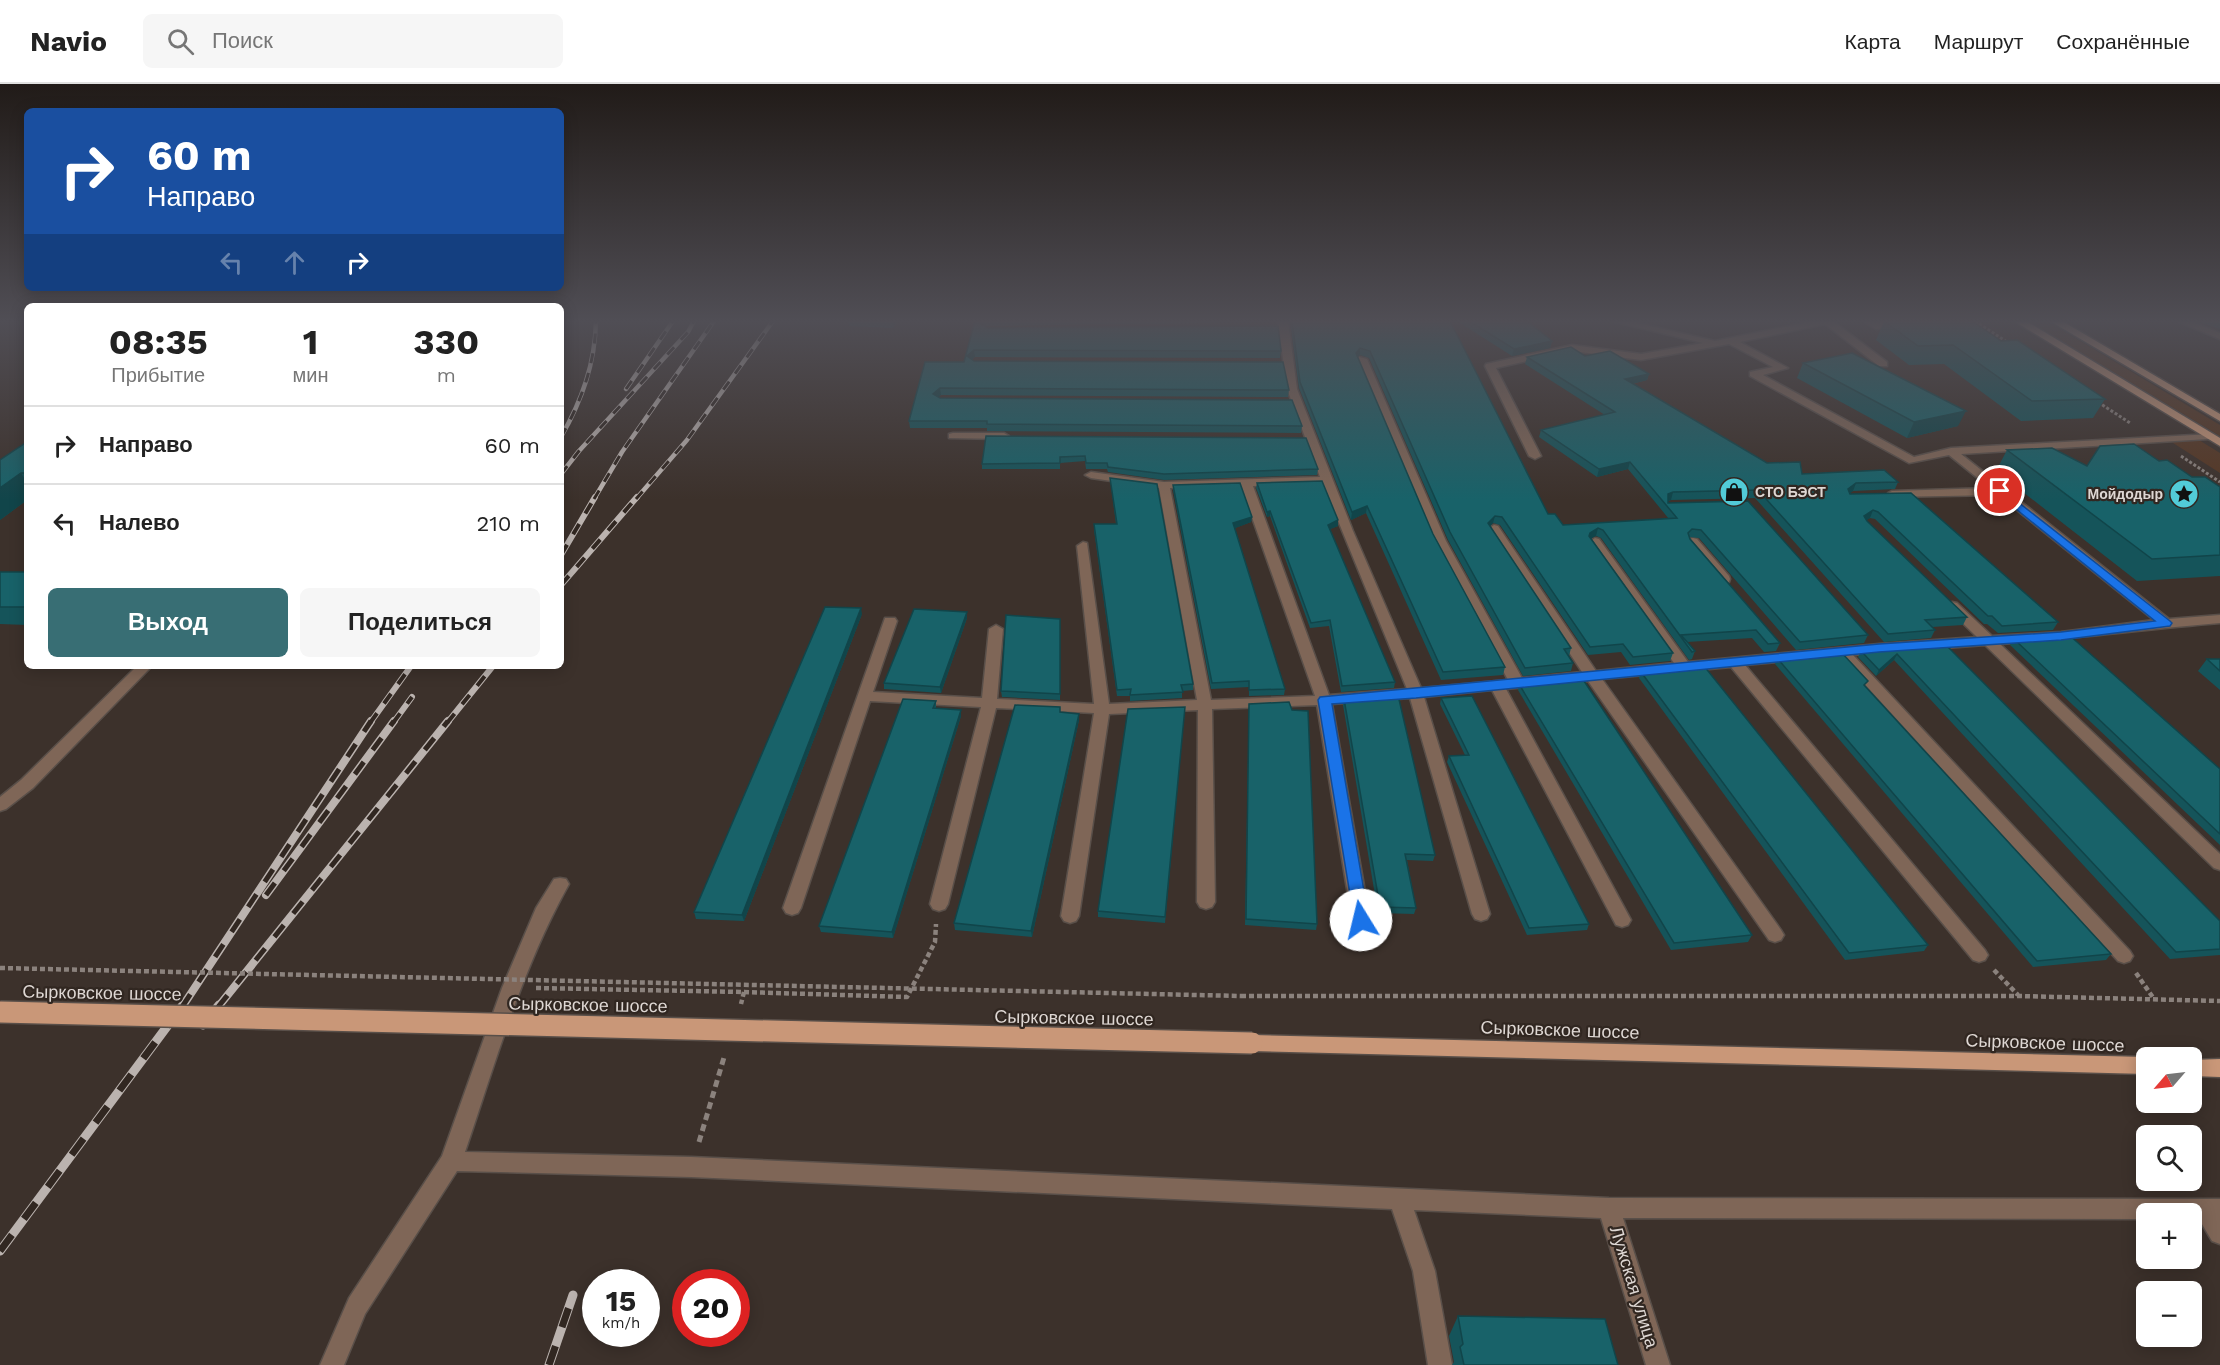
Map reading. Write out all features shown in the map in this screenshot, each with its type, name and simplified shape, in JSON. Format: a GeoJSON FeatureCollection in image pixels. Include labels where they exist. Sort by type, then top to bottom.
{"type":"FeatureCollection","features":[{"type":"Feature","properties":{"kind":"main road"},"geometry":{"type":"LineString","coordinates":[[2117,381],[2220,443]]}},
{"type":"Feature","properties":{"kind":"main road"},"geometry":{"type":"LineString","coordinates":[[2157,381],[2220,418]]}},
{"type":"Feature","properties":{"kind":"main road","name":"Сырковское шоссе"},"geometry":{"type":"LineString","coordinates":[[0,1012],[2136,1066]]}},
{"type":"Feature","properties":{"kind":"main road"},"geometry":{"type":"LineString","coordinates":[[2202,1068],[2220,1068]]}},
{"type":"Feature","properties":{"kind":"street"},"geometry":{"type":"LineString","coordinates":[[1289,381],[1292,389],[1291,402],[1305,438],[1327,480],[1416,693],[1481,915]]}},
{"type":"Feature","properties":{"kind":"street"},"geometry":{"type":"LineString","coordinates":[[1371,381],[1440,541],[1517,683]]}},
{"type":"Feature","properties":{"kind":"street"},"geometry":{"type":"LineString","coordinates":[[1497,381],[1535,456]]}},
{"type":"Feature","properties":{"kind":"street"},"geometry":{"type":"LineString","coordinates":[[1766,381],[1913,461],[1952,451],[2208,436]]}},
{"type":"Feature","properties":{"kind":"street"},"geometry":{"type":"LineString","coordinates":[[954,436],[1013,436]]}},
{"type":"Feature","properties":{"kind":"street"},"geometry":{"type":"LineString","coordinates":[[1952,451],[2166,623]]}},
{"type":"Feature","properties":{"kind":"street"},"geometry":{"type":"LineString","coordinates":[[1091,475],[1164,485],[1327,480]]}},
{"type":"Feature","properties":{"kind":"street"},"geometry":{"type":"LineString","coordinates":[[1245,481],[1324,700],[1361,920]]}},
{"type":"Feature","properties":{"kind":"street"},"geometry":{"type":"LineString","coordinates":[[1164,485],[1205,706],[1206,902]]}},
{"type":"Feature","properties":{"kind":"street"},"geometry":{"type":"LineString","coordinates":[[1875,496],[2000,491]]}},
{"type":"Feature","properties":{"kind":"street"},"geometry":{"type":"LineString","coordinates":[[1494,529],[1591,675],[1775,935]]}},
{"type":"Feature","properties":{"kind":"street"},"geometry":{"type":"LineString","coordinates":[[1595,542],[1684,667]]}},
{"type":"Feature","properties":{"kind":"street"},"geometry":{"type":"LineString","coordinates":[[1693,542],[1731,586]]}},
{"type":"Feature","properties":{"kind":"street"},"geometry":{"type":"LineString","coordinates":[[1070,916],[1102,710],[1083,546]]}},
{"type":"Feature","properties":{"kind":"street"},"geometry":{"type":"LineString","coordinates":[[1938,591],[2220,864]]}},
{"type":"Feature","properties":{"kind":"street"},"geometry":{"type":"LineString","coordinates":[[864,696],[1102,710],[1324,700],[1735,663],[1787,652],[1843,652],[1875,644],[1989,641],[2061,636],[2220,619]]}},
{"type":"Feature","properties":{"kind":"street"},"geometry":{"type":"LineString","coordinates":[[792,908],[890,621]]}},
{"type":"Feature","properties":{"kind":"street"},"geometry":{"type":"LineString","coordinates":[[939,904],[989,705],[996,629]]}},
{"type":"Feature","properties":{"kind":"street"},"geometry":{"type":"LineString","coordinates":[[1843,652],[2124,956]]}},
{"type":"Feature","properties":{"kind":"street"},"geometry":{"type":"LineString","coordinates":[[1735,663],[1979,955]]}},
{"type":"Feature","properties":{"kind":"street"},"geometry":{"type":"LineString","coordinates":[[0,805],[27,784],[142,669]]}},
{"type":"Feature","properties":{"kind":"street"},"geometry":{"type":"LineString","coordinates":[[1497,685],[1622,920]]}},
{"type":"Feature","properties":{"kind":"street"},"geometry":{"type":"LineString","coordinates":[[332,1365],[357,1306],[451,1161],[512,988],[545,908],[560,884]]}},
{"type":"Feature","properties":{"kind":"street"},"geometry":{"type":"LineString","coordinates":[[451,1161],[691,1167],[1609,1208],[2212,1209],[2220,1233]]}},
{"type":"Feature","properties":{"kind":"street"},"geometry":{"type":"LineString","coordinates":[[1399,1199],[1424,1271],[1440,1365]]}},
{"type":"Feature","properties":{"kind":"street","name":"Лужская улица"},"geometry":{"type":"LineString","coordinates":[[1609,1208],[1658,1365]]}},
{"type":"Feature","properties":{"kind":"path"},"geometry":{"type":"LineString","coordinates":[[2095,400],[2220,482]]}},
{"type":"Feature","properties":{"kind":"path"},"geometry":{"type":"LineString","coordinates":[[744,992],[907,997],[934,942],[939,904]]}},
{"type":"Feature","properties":{"kind":"path"},"geometry":{"type":"LineString","coordinates":[[1979,955],[2018,996]]}},
{"type":"Feature","properties":{"kind":"path"},"geometry":{"type":"LineString","coordinates":[[2124,956],[2154,999]]}},
{"type":"Feature","properties":{"kind":"path"},"geometry":{"type":"LineString","coordinates":[[0,968],[1241,996],[2018,996],[2220,1001]]}},
{"type":"Feature","properties":{"kind":"shaded area"},"geometry":{"type":"Polygon","coordinates":[[[2128,381],[2146,381],[2220,425],[2220,436],[2128,381]]]}},
{"type":"Feature","properties":{"kind":"shaded area"},"geometry":{"type":"Polygon","coordinates":[[[2199,440],[2220,453],[2220,473],[2170,441],[2199,440]]]}},
{"type":"Feature","properties":{"kind":"building"},"geometry":{"type":"Polygon","coordinates":[[[920,381],[1287,381],[1289,390],[940,388],[933,394],[940,398],[1292,400],[1302,426],[987,424],[987,421],[909,421],[920,381]]]}},
{"type":"Feature","properties":{"kind":"building"},"geometry":{"type":"Polygon","coordinates":[[[1368,381],[1433,534],[1505,667],[1443,672],[1367,506],[1352,512],[1300,382],[1368,381]]]}},
{"type":"Feature","properties":{"kind":"building"},"geometry":{"type":"Polygon","coordinates":[[[1383,381],[1480,381],[1548,514],[1555,514],[1563,525],[1677,518],[1630,462],[1599,469],[1541,430],[1615,412],[1565,381],[1628,381],[1767,463],[1800,462],[1802,474],[1884,470],[1898,482],[1856,483],[1848,489],[1850,494],[1911,493],[2058,622],[2002,626],[1992,616],[1988,616],[1878,512],[1873,510],[1864,516],[1867,521],[1967,617],[1925,620],[1935,630],[1888,634],[1758,490],[1673,492],[1668,494],[1668,503],[1748,501],[1868,635],[1800,642],[1701,530],[1692,529],[1688,533],[1690,539],[1780,643],[1768,644],[1756,630],[1681,635],[1695,651],[1692,652],[1603,530],[1598,528],[1589,536],[1673,653],[1633,657],[1623,644],[1590,647],[1502,517],[1495,516],[1488,523],[1571,648],[1564,649],[1573,663],[1525,668],[1450,532],[1383,381]]]}},
{"type":"Feature","properties":{"kind":"building"},"geometry":{"type":"Polygon","coordinates":[[[1836,381],[1907,381],[1966,411],[1914,422],[1836,381]]]}},
{"type":"Feature","properties":{"kind":"building"},"geometry":{"type":"Polygon","coordinates":[[[2003,381],[2078,381],[2105,399],[2032,401],[2003,381]]]}},
{"type":"Feature","properties":{"kind":"building"},"geometry":{"type":"Polygon","coordinates":[[[986,436],[1306,438],[1318,469],[1164,474],[1108,467],[1107,463],[1086,463],[1085,456],[1060,457],[1060,463],[982,464],[986,436]]]}},
{"type":"Feature","properties":{"kind":"building"},"geometry":{"type":"Polygon","coordinates":[[[24,444],[24,473],[0,488],[0,460],[24,444]]]}},
{"type":"Feature","properties":{"kind":"building"},"geometry":{"type":"Polygon","coordinates":[[[2134,444],[2159,461],[2167,460],[2192,477],[2205,477],[2220,487],[2220,555],[2152,559],[2007,450],[2052,448],[2087,466],[2100,446],[2134,444]]]}},
{"type":"Feature","properties":{"kind":"building"},"geometry":{"type":"Polygon","coordinates":[[[1110,478],[1157,484],[1193,684],[1181,685],[1183,692],[1130,695],[1131,689],[1117,690],[1094,524],[1117,524],[1110,478]]]}},
{"type":"Feature","properties":{"kind":"building"},"geometry":{"type":"Polygon","coordinates":[[[1322,481],[1338,520],[1328,525],[1395,682],[1342,686],[1330,620],[1311,623],[1270,511],[1267,512],[1257,483],[1322,481]]]}},
{"type":"Feature","properties":{"kind":"building"},"geometry":{"type":"Polygon","coordinates":[[[1240,483],[1252,517],[1233,523],[1285,689],[1249,690],[1249,681],[1212,683],[1173,485],[1240,483]]]}},
{"type":"Feature","properties":{"kind":"building"},"geometry":{"type":"Polygon","coordinates":[[[0,572],[24,572],[24,607],[0,607],[0,572]]]}},
{"type":"Feature","properties":{"kind":"building"},"geometry":{"type":"Polygon","coordinates":[[[825,607],[861,608],[742,915],[694,912],[825,607]]]}},
{"type":"Feature","properties":{"kind":"building"},"geometry":{"type":"Polygon","coordinates":[[[914,609],[967,612],[940,687],[884,683],[914,609]]]}},
{"type":"Feature","properties":{"kind":"building"},"geometry":{"type":"Polygon","coordinates":[[[1006,615],[1060,619],[1060,694],[1001,691],[1006,615]]]}},
{"type":"Feature","properties":{"kind":"building"},"geometry":{"type":"Polygon","coordinates":[[[2068,634],[2220,769],[2220,834],[2014,639],[2068,634]]]}},
{"type":"Feature","properties":{"kind":"building"},"geometry":{"type":"Polygon","coordinates":[[[1946,645],[2220,921],[2220,949],[2176,952],[1897,654],[1879,670],[1861,651],[1946,645]]]}},
{"type":"Feature","properties":{"kind":"building"},"geometry":{"type":"Polygon","coordinates":[[[1841,652],[1868,681],[1864,685],[2111,954],[2037,961],[1777,658],[1841,652]]]}},
{"type":"Feature","properties":{"kind":"building"},"geometry":{"type":"Polygon","coordinates":[[[2207,659],[2220,659],[2220,671],[2207,659]]]}},
{"type":"Feature","properties":{"kind":"building"},"geometry":{"type":"Polygon","coordinates":[[[1704,666],[1928,945],[1849,953],[1641,672],[1704,666]]]}},
{"type":"Feature","properties":{"kind":"building"},"geometry":{"type":"Polygon","coordinates":[[[1582,678],[1752,935],[1674,943],[1519,684],[1582,678]]]}},
{"type":"Feature","properties":{"kind":"building"},"geometry":{"type":"Polygon","coordinates":[[[1398,695],[1435,855],[1405,854],[1416,908],[1380,907],[1344,699],[1398,695]]]}},
{"type":"Feature","properties":{"kind":"building"},"geometry":{"type":"Polygon","coordinates":[[[1472,696],[1589,924],[1529,928],[1449,756],[1469,755],[1441,698],[1472,696]]]}},
{"type":"Feature","properties":{"kind":"building"},"geometry":{"type":"Polygon","coordinates":[[[903,699],[936,701],[933,708],[961,710],[892,932],[819,926],[903,699]]]}},
{"type":"Feature","properties":{"kind":"building"},"geometry":{"type":"Polygon","coordinates":[[[1289,702],[1292,710],[1308,711],[1317,924],[1246,919],[1249,704],[1289,702]]]}},
{"type":"Feature","properties":{"kind":"building"},"geometry":{"type":"Polygon","coordinates":[[[1015,705],[1060,707],[1060,712],[1079,714],[1031,931],[954,923],[1015,705]]]}},
{"type":"Feature","properties":{"kind":"building"},"geometry":{"type":"Polygon","coordinates":[[[1185,707],[1165,917],[1098,911],[1128,709],[1185,707]]]}},
{"type":"Feature","properties":{"kind":"building"},"geometry":{"type":"Polygon","coordinates":[[[1458,1316],[1605,1319],[1618,1365],[1464,1365],[1458,1316]]]}},
{"type":"Feature","properties":{"kind":"railway"},"geometry":{"type":"LineString","coordinates":[[564,431],[586,381]]}},
{"type":"Feature","properties":{"kind":"railway"},"geometry":{"type":"LineString","coordinates":[[626,389],[632,381]]}},
{"type":"Feature","properties":{"kind":"railway"},"geometry":{"type":"LineString","coordinates":[[564,470],[643,381]]}},
{"type":"Feature","properties":{"kind":"railway"},"geometry":{"type":"LineString","coordinates":[[594,499],[622,452],[672,381]]}},
{"type":"Feature","properties":{"kind":"railway"},"geometry":{"type":"LineString","coordinates":[[636,499],[687,440],[730,381]]}},
{"type":"Feature","properties":{"kind":"railway"},"geometry":{"type":"LineString","coordinates":[[564,550],[595,497]]}},
{"type":"Feature","properties":{"kind":"railway"},"geometry":{"type":"LineString","coordinates":[[564,582],[637,497]]}},
{"type":"Feature","properties":{"kind":"railway"},"geometry":{"type":"LineString","coordinates":[[370,723],[409,669]]}},
{"type":"Feature","properties":{"kind":"railway"},"geometry":{"type":"LineString","coordinates":[[447,723],[491,669]]}},
{"type":"Feature","properties":{"kind":"railway"},"geometry":{"type":"LineString","coordinates":[[393,723],[412,697]]}},
{"type":"Feature","properties":{"kind":"railway"},"geometry":{"type":"LineString","coordinates":[[182,1007],[371,721]]}},
{"type":"Feature","properties":{"kind":"railway"},"geometry":{"type":"LineString","coordinates":[[266,895],[394,721]]}},
{"type":"Feature","properties":{"kind":"railway"},"geometry":{"type":"LineString","coordinates":[[218,1007],[448,721]]}},
{"type":"Feature","properties":{"kind":"railway"},"geometry":{"type":"LineString","coordinates":[[0,1251],[183,1005]]}},
{"type":"Feature","properties":{"kind":"railway"},"geometry":{"type":"LineString","coordinates":[[203,1025],[219,1005]]}},
{"type":"Feature","properties":{"kind":"railway"},"geometry":{"type":"LineString","coordinates":[[549,1365],[573,1295]]}},
{"type":"Feature","properties":{"kind":"place","name":"СТО БЭСТ"},"geometry":{"type":"Point","coordinates":[1734,492]}},
{"type":"Feature","properties":{"kind":"place","name":"Мойдодыр"},"geometry":{"type":"Point","coordinates":[2184,494]}},
{"type":"Feature","properties":{"kind":"route"},"geometry":{"type":"LineString","coordinates":[[1361,920],[1324,700],[1879,648],[2061,636],[2166,623],[2000,491]]}}]}
